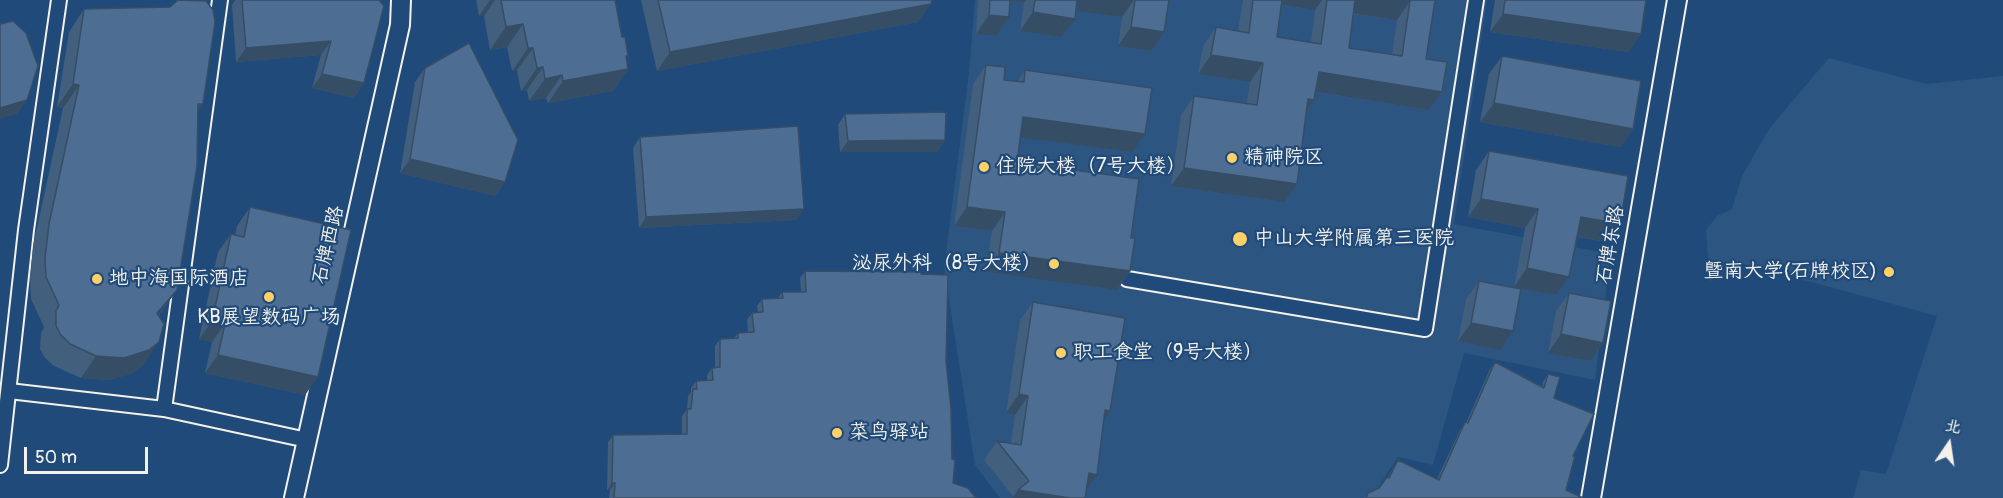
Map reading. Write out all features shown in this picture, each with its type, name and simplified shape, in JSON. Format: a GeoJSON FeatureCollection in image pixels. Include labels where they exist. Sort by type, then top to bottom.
{"type":"FeatureCollection","features":[{"type":"Feature","properties":{"kind":"street"},"geometry":{"type":"LineString","coordinates":[[0,465],[26,230],[59,0]]}},
{"type":"Feature","properties":{"kind":"street"},"geometry":{"type":"LineString","coordinates":[[164,409],[220,0]]}},
{"type":"Feature","properties":{"kind":"street","name":"石牌西路"},"geometry":{"type":"LineString","coordinates":[[294,498],[400,24],[401,0]]}},
{"type":"Feature","properties":{"kind":"street"},"geometry":{"type":"LineString","coordinates":[[1127,279],[1425,329],[1476,0]]}},
{"type":"Feature","properties":{"kind":"street","name":"石牌东路"},"geometry":{"type":"LineString","coordinates":[[1591,498],[1677,0]]}},
{"type":"Feature","properties":{"kind":"street"},"geometry":{"type":"LineString","coordinates":[[9,391],[164,409],[307,440]]}},
{"type":"Feature","properties":{"kind":"shaded area","name":"中山大学附属第三医院"},"geometry":{"type":"Polygon","coordinates":[[[975,0],[1487,0],[1454,224],[1611,254],[1595,380],[1464,353],[1433,465],[1398,457],[1371,498],[1000,498],[975,465],[944,268],[969,73],[975,0]]]}},
{"type":"Feature","properties":{"kind":"shaded area","name":"暨南大学(石牌校区)"},"geometry":{"type":"Polygon","coordinates":[[[1829,58],[1926,84],[2003,76],[2003,498],[1853,498],[1861,470],[1886,474],[1937,316],[1737,262],[1710,282],[1706,230],[1717,216],[1732,209],[1742,176],[1769,129],[1829,58]]]}},
{"type":"Feature","properties":{"kind":"building"},"geometry":{"type":"Polygon","coordinates":[[[178,0],[206,1],[213,10],[215,22],[203,104],[198,104],[197,166],[177,290],[157,313],[164,324],[159,342],[149,350],[124,358],[96,356],[70,344],[56,326],[56,311],[59,305],[46,277],[45,258],[49,224],[79,85],[73,84],[84,9],[170,7],[178,0]]]}},
{"type":"Feature","properties":{"kind":"building"},"geometry":{"type":"Polygon","coordinates":[[[242,0],[379,0],[384,6],[364,83],[322,74],[331,41],[246,48],[242,0]]]}},
{"type":"Feature","properties":{"kind":"building"},"geometry":{"type":"Polygon","coordinates":[[[501,0],[615,0],[622,37],[625,37],[628,69],[563,81],[562,75],[545,79],[543,67],[537,68],[533,48],[528,48],[523,24],[506,27],[501,0]]]}},
{"type":"Feature","properties":{"kind":"building"},"geometry":{"type":"Polygon","coordinates":[[[658,0],[932,0],[931,4],[670,52],[658,0]]]}},
{"type":"Feature","properties":{"kind":"building"},"geometry":{"type":"Polygon","coordinates":[[[990,0],[1010,0],[1009,17],[989,15],[990,0]]]}},
{"type":"Feature","properties":{"kind":"building"},"geometry":{"type":"Polygon","coordinates":[[[1035,0],[1077,0],[1075,19],[1033,12],[1035,0]]]}},
{"type":"Feature","properties":{"kind":"building"},"geometry":{"type":"Polygon","coordinates":[[[1135,0],[1169,0],[1164,32],[1131,27],[1135,0]]]}},
{"type":"Feature","properties":{"kind":"building"},"geometry":{"type":"Polygon","coordinates":[[[1253,0],[1282,0],[1277,37],[1321,44],[1327,0],[1355,0],[1349,48],[1402,56],[1410,1],[1401,0],[1435,0],[1426,59],[1447,62],[1442,92],[1319,72],[1314,100],[1308,99],[1297,184],[1184,168],[1194,96],[1257,105],[1263,63],[1211,55],[1216,27],[1249,33],[1253,0]]]}},
{"type":"Feature","properties":{"kind":"building"},"geometry":{"type":"Polygon","coordinates":[[[1505,0],[1646,0],[1641,34],[1503,14],[1505,0]]]}},
{"type":"Feature","properties":{"kind":"building"},"geometry":{"type":"Polygon","coordinates":[[[13,21],[26,33],[38,66],[27,100],[0,108],[0,24],[13,21]]]}},
{"type":"Feature","properties":{"kind":"building"},"geometry":{"type":"Polygon","coordinates":[[[469,43],[518,140],[505,182],[410,159],[425,68],[469,43]]]}},
{"type":"Feature","properties":{"kind":"building"},"geometry":{"type":"Polygon","coordinates":[[[1502,56],[1641,81],[1633,129],[1494,103],[1502,56]]]}},
{"type":"Feature","properties":{"kind":"building"},"geometry":{"type":"Polygon","coordinates":[[[986,65],[1005,67],[1004,80],[1024,82],[1025,70],[1152,88],[1145,134],[1023,117],[1017,162],[1139,179],[1131,238],[1135,238],[1130,271],[999,253],[1005,212],[967,207],[986,65]]]}},
{"type":"Feature","properties":{"kind":"building"},"geometry":{"type":"Polygon","coordinates":[[[946,112],[945,140],[848,141],[845,114],[946,112]]]}},
{"type":"Feature","properties":{"kind":"building"},"geometry":{"type":"Polygon","coordinates":[[[798,126],[804,209],[646,217],[640,137],[798,126]]]}},
{"type":"Feature","properties":{"kind":"building"},"geometry":{"type":"Polygon","coordinates":[[[1489,151],[1628,176],[1620,224],[1581,217],[1569,277],[1527,268],[1538,209],[1481,199],[1489,151]]]}},
{"type":"Feature","properties":{"kind":"building","name":"KB展望数码广场"},"geometry":{"type":"Polygon","coordinates":[[[250,207],[351,230],[318,377],[218,355],[225,324],[212,321],[231,234],[244,237],[250,207]]]}},
{"type":"Feature","properties":{"kind":"building"},"geometry":{"type":"Polygon","coordinates":[[[805,271],[921,272],[921,274],[948,275],[946,361],[951,409],[952,459],[955,460],[953,483],[968,488],[976,498],[614,498],[613,435],[687,434],[687,409],[691,409],[693,389],[697,389],[696,381],[713,380],[712,368],[720,367],[720,339],[738,338],[738,333],[754,332],[752,313],[763,312],[762,299],[783,298],[782,292],[806,292],[805,271]]]}},
{"type":"Feature","properties":{"kind":"building"},"geometry":{"type":"Polygon","coordinates":[[[1479,281],[1521,289],[1513,331],[1471,323],[1479,281]]]}},
{"type":"Feature","properties":{"kind":"building"},"geometry":{"type":"Polygon","coordinates":[[[1569,293],[1611,301],[1603,343],[1561,334],[1569,293]]]}},
{"type":"Feature","properties":{"kind":"building"},"geometry":{"type":"Polygon","coordinates":[[[1033,302],[1125,318],[1110,411],[1105,410],[1097,475],[1089,473],[1085,498],[1018,490],[1029,481],[997,441],[1021,445],[1028,396],[1019,394],[1033,302]]]}},
{"type":"Feature","properties":{"kind":"building"},"geometry":{"type":"Polygon","coordinates":[[[1495,362],[1544,388],[1548,374],[1560,377],[1554,398],[1594,414],[1573,456],[1575,456],[1566,490],[1583,498],[1366,498],[1368,493],[1379,488],[1387,477],[1389,478],[1398,460],[1439,480],[1495,362]]]}},
{"type":"Feature","properties":{"kind":"place","name":"精神院区"},"geometry":{"type":"Point","coordinates":[1232,158]}},
{"type":"Feature","properties":{"kind":"place","name":"住院大楼（7号大楼）"},"geometry":{"type":"Point","coordinates":[984,167]}},
{"type":"Feature","properties":{"kind":"place","name":"中山大学附属第三医院"},"geometry":{"type":"Point","coordinates":[1240,239]}},
{"type":"Feature","properties":{"kind":"place","name":"泌尿外科（8号大楼）"},"geometry":{"type":"Point","coordinates":[1054,264]}},
{"type":"Feature","properties":{"kind":"place","name":"暨南大学(石牌校区)"},"geometry":{"type":"Point","coordinates":[1889,272]}},
{"type":"Feature","properties":{"kind":"place","name":"地中海国际酒店"},"geometry":{"type":"Point","coordinates":[97,279]}},
{"type":"Feature","properties":{"kind":"place","name":"KB展望数码广场"},"geometry":{"type":"Point","coordinates":[269,297]}},
{"type":"Feature","properties":{"kind":"place","name":"职工食堂（9号大楼）"},"geometry":{"type":"Point","coordinates":[1061,353]}},
{"type":"Feature","properties":{"kind":"place","name":"菜鸟驿站"},"geometry":{"type":"Point","coordinates":[837,433]}}]}
